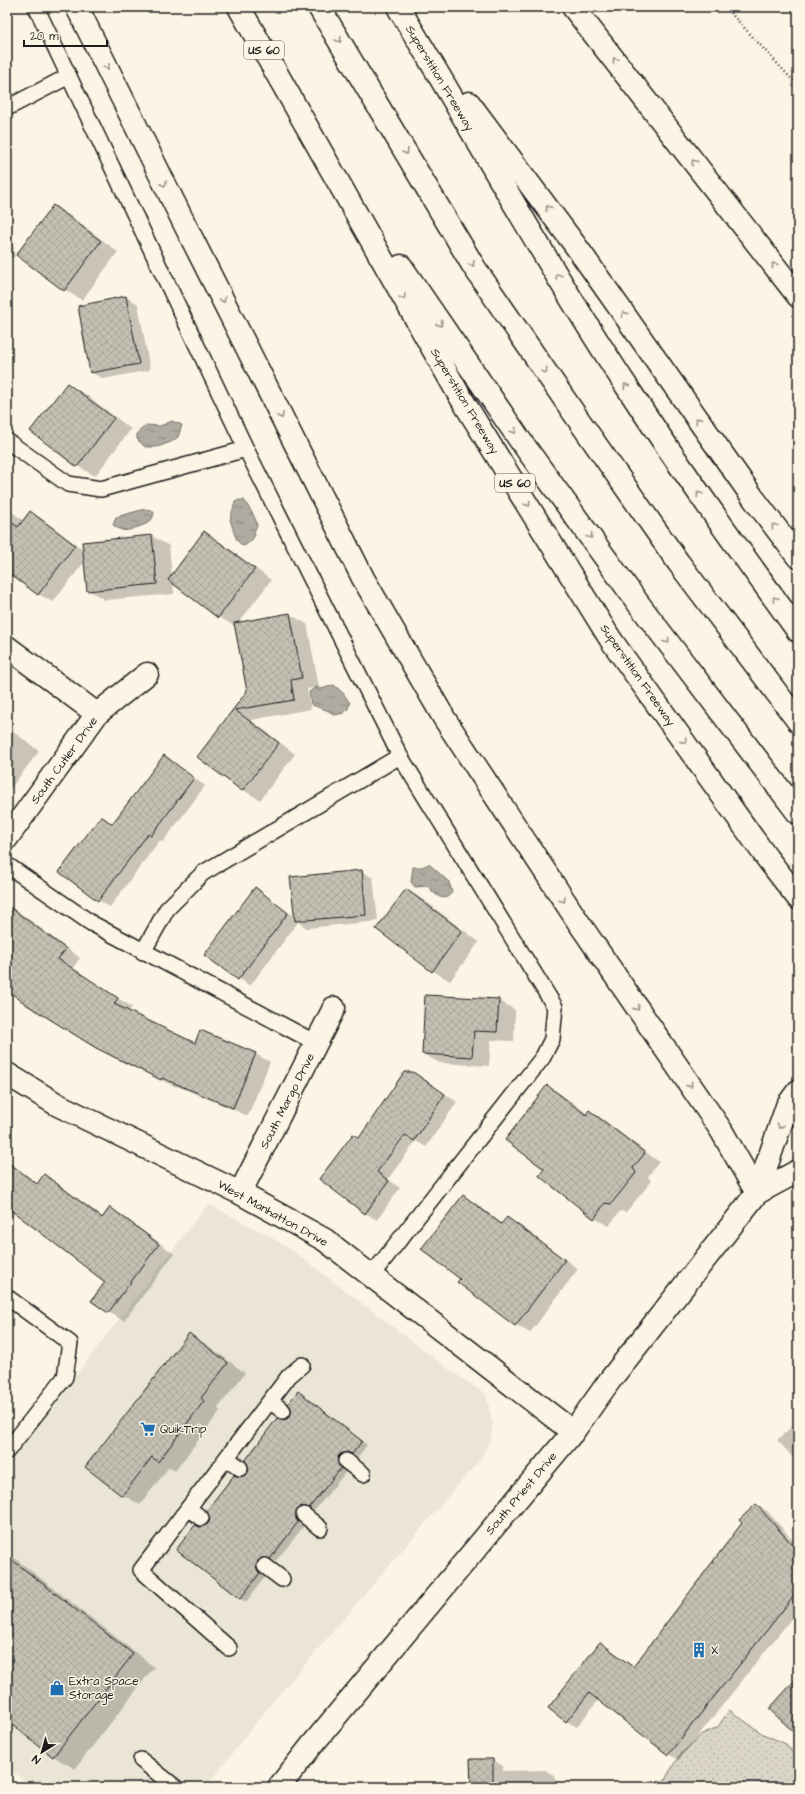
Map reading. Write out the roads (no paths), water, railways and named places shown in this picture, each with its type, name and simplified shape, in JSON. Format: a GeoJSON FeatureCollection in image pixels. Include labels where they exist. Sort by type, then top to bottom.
{"type":"FeatureCollection","features":[{"type":"Feature","properties":{"kind":"main road"},"geometry":{"type":"LineString","coordinates":[[77,7],[182,220],[363,578],[444,718],[577,920],[721,1130],[757,1193]]}},
{"type":"Feature","properties":{"kind":"main road","name":"Superstition Freeway"},"geometry":{"type":"LineString","coordinates":[[239,7],[458,393],[607,633],[767,858],[798,898]]}},
{"type":"Feature","properties":{"kind":"main road"},"geometry":{"type":"LineString","coordinates":[[319,7],[474,267],[678,562],[798,721]]}},
{"type":"Feature","properties":{"kind":"main road"},"geometry":{"type":"LineString","coordinates":[[574,7],[798,296]]}},
{"type":"Feature","properties":{"kind":"main road"},"geometry":{"type":"LineString","coordinates":[[400,10],[578,249],[754,499],[798,557]]}},
{"type":"Feature","properties":{"kind":"main road","name":"Superstition Freeway"},"geometry":{"type":"LineString","coordinates":[[400,10],[550,265],[630,392],[721,525],[798,631]]}},
{"type":"Feature","properties":{"kind":"main road"},"geometry":{"type":"LineString","coordinates":[[288,92],[398,263],[520,440],[638,603],[798,813]]}},
{"type":"Feature","properties":{"kind":"main road"},"geometry":{"type":"LineString","coordinates":[[7,647],[97,714]]}},
{"type":"Feature","properties":{"kind":"main road","name":"South Cutler Drive"},"geometry":{"type":"LineString","coordinates":[[7,838],[97,714],[147,674]]}},
{"type":"Feature","properties":{"kind":"main road","name":"South Margo Drive"},"geometry":{"type":"LineString","coordinates":[[240,1193],[334,1008]]}},
{"type":"Feature","properties":{"kind":"main road","name":"West Manhatton Drive"},"geometry":{"type":"LineString","coordinates":[[7,1074],[58,1105],[240,1193],[325,1240],[573,1432]]}},
{"type":"Feature","properties":{"kind":"main road","name":"South Priest Drive"},"geometry":{"type":"LineString","coordinates":[[279,1787],[312,1745],[573,1432],[610,1380],[757,1193],[787,1106],[798,1091]]}},
{"type":"Feature","properties":{"kind":"main road","name":"South Priest Drive"},"geometry":{"type":"LineString","coordinates":[[757,1193],[798,1171]]}},
{"type":"Feature","properties":{"kind":"lane"},"geometry":{"type":"LineString","coordinates":[[36,7],[246,449],[400,756],[555,1007],[552,1039],[543,1057],[371,1276]]}},
{"type":"Feature","properties":{"kind":"lane"},"geometry":{"type":"LineString","coordinates":[[7,108],[69,76]]}},
{"type":"Feature","properties":{"kind":"lane"},"geometry":{"type":"LineString","coordinates":[[7,441],[68,484],[101,488],[246,449]]}},
{"type":"Feature","properties":{"kind":"lane"},"geometry":{"type":"LineString","coordinates":[[143,952],[167,908],[203,873],[400,756]]}},
{"type":"Feature","properties":{"kind":"lane"},"geometry":{"type":"LineString","coordinates":[[7,865],[91,923],[316,1043]]}},
{"type":"Feature","properties":{"kind":"lane"},"geometry":{"type":"LineString","coordinates":[[7,1297],[70,1343],[65,1377],[7,1451]]}},
{"type":"Feature","properties":{"kind":"lane"},"geometry":{"type":"LineString","coordinates":[[229,1648],[141,1570],[289,1376],[302,1365]]}},
{"type":"Feature","properties":{"kind":"lane"},"geometry":{"type":"LineString","coordinates":[[270,1401],[283,1411]]}},
{"type":"Feature","properties":{"kind":"lane"},"geometry":{"type":"LineString","coordinates":[[227,1458],[240,1468]]}},
{"type":"Feature","properties":{"kind":"lane"},"geometry":{"type":"LineString","coordinates":[[346,1461],[363,1474]]}},
{"type":"Feature","properties":{"kind":"lane"},"geometry":{"type":"LineString","coordinates":[[188,1508],[201,1518]]}},
{"type":"Feature","properties":{"kind":"lane"},"geometry":{"type":"LineString","coordinates":[[304,1515],[320,1528]]}},
{"type":"Feature","properties":{"kind":"lane"},"geometry":{"type":"LineString","coordinates":[[264,1566],[282,1579]]}},
{"type":"Feature","properties":{"kind":"lane"},"geometry":{"type":"LineString","coordinates":[[141,1760],[175,1787]]}},
{"type":"Feature","properties":{"kind":"water"},"geometry":{"type":"Polygon","coordinates":[[[172,421],[182,425],[178,437],[171,442],[157,447],[145,447],[137,439],[137,433],[146,425],[160,426],[172,421]]]}},
{"type":"Feature","properties":{"kind":"water"},"geometry":{"type":"Polygon","coordinates":[[[244,500],[254,516],[257,526],[254,531],[255,535],[251,541],[244,546],[238,542],[230,520],[235,502],[244,500]]]}},
{"type":"Feature","properties":{"kind":"water"},"geometry":{"type":"Polygon","coordinates":[[[145,509],[152,510],[154,513],[152,519],[146,524],[126,531],[113,525],[116,517],[145,509]]]}},
{"type":"Feature","properties":{"kind":"water"},"geometry":{"type":"Polygon","coordinates":[[[334,685],[343,693],[350,703],[348,709],[344,713],[334,715],[329,711],[311,704],[309,692],[316,687],[321,689],[334,685]]]}},
{"type":"Feature","properties":{"kind":"water"},"geometry":{"type":"Polygon","coordinates":[[[429,864],[449,882],[452,892],[449,896],[443,898],[440,897],[428,886],[415,887],[411,882],[413,867],[422,867],[429,864]]]}},
{"type":"Feature","properties":{"kind":"place","name":"QuikTrip"},"geometry":{"type":"Point","coordinates":[148,1429]}},
{"type":"Feature","properties":{"kind":"place","name":"X"},"geometry":{"type":"Point","coordinates":[699,1650]}},
{"type":"Feature","properties":{"kind":"place","name":"Extra Space Storage"},"geometry":{"type":"Point","coordinates":[57,1688]}}]}
